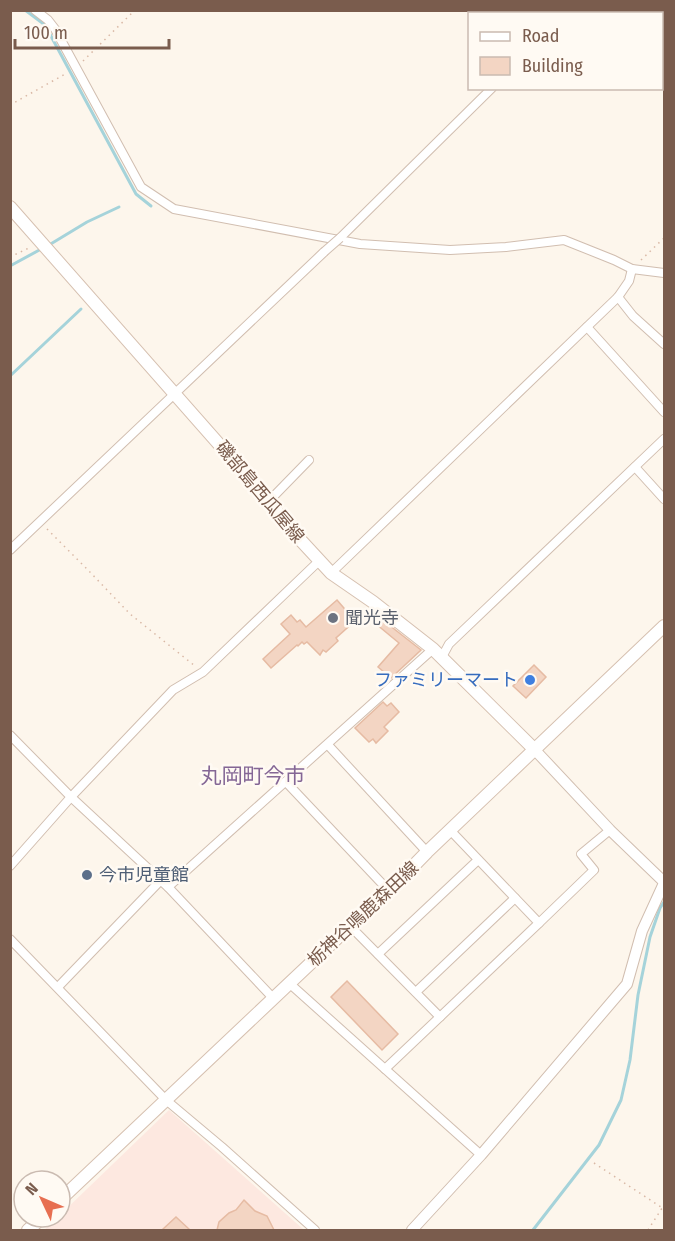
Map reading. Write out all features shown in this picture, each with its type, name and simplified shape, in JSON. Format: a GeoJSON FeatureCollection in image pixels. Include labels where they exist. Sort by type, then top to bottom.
{"type":"FeatureCollection","features":[{"type":"Feature","properties":{"kind":"main road","name":"磯部島西瓜屋線"},"geometry":{"type":"LineString","coordinates":[[10,207],[319,561],[331,573],[373,602],[438,653],[534,749]]}},
{"type":"Feature","properties":{"kind":"main road","name":"栃神谷鳴鹿森田線"},"geometry":{"type":"LineString","coordinates":[[72,1189],[389,891],[664,626]]}},
{"type":"Feature","properties":{"kind":"street"},"geometry":{"type":"LineString","coordinates":[[35,10],[55,29],[141,187],[174,209],[360,244],[450,250],[506,247],[564,240],[632,269],[664,273]]}},
{"type":"Feature","properties":{"kind":"street"},"geometry":{"type":"LineString","coordinates":[[10,550],[340,238],[490,90]]}},
{"type":"Feature","properties":{"kind":"street"},"geometry":{"type":"LineString","coordinates":[[331,573],[618,297],[629,281],[632,269]]}},
{"type":"Feature","properties":{"kind":"street"},"geometry":{"type":"LineString","coordinates":[[618,297],[633,316],[664,344]]}},
{"type":"Feature","properties":{"kind":"street"},"geometry":{"type":"LineString","coordinates":[[587,327],[664,412]]}},
{"type":"Feature","properties":{"kind":"street"},"geometry":{"type":"LineString","coordinates":[[168,887],[328,745],[449,644],[664,440]]}},
{"type":"Feature","properties":{"kind":"street"},"geometry":{"type":"LineString","coordinates":[[269,501],[309,460]]}},
{"type":"Feature","properties":{"kind":"street"},"geometry":{"type":"LineString","coordinates":[[634,467],[664,496]]}},
{"type":"Feature","properties":{"kind":"street"},"geometry":{"type":"LineString","coordinates":[[10,866],[71,797],[173,690],[202,672],[319,561]]}},
{"type":"Feature","properties":{"kind":"street"},"geometry":{"type":"LineString","coordinates":[[10,735],[71,797],[161,880],[273,998]]}},
{"type":"Feature","properties":{"kind":"street"},"geometry":{"type":"LineString","coordinates":[[328,745],[427,852]]}},
{"type":"Feature","properties":{"kind":"street"},"geometry":{"type":"LineString","coordinates":[[412,1230],[481,1155],[627,984],[642,931],[664,883],[610,830],[534,749]]}},
{"type":"Feature","properties":{"kind":"street"},"geometry":{"type":"LineString","coordinates":[[286,782],[389,891]]}},
{"type":"Feature","properties":{"kind":"street"},"geometry":{"type":"LineString","coordinates":[[450,830],[540,923]]}},
{"type":"Feature","properties":{"kind":"street"},"geometry":{"type":"LineString","coordinates":[[385,1069],[594,870],[581,854],[610,830]]}},
{"type":"Feature","properties":{"kind":"street"},"geometry":{"type":"LineString","coordinates":[[378,954],[478,860]]}},
{"type":"Feature","properties":{"kind":"street"},"geometry":{"type":"LineString","coordinates":[[58,987],[161,880]]}},
{"type":"Feature","properties":{"kind":"street"},"geometry":{"type":"LineString","coordinates":[[416,992],[515,898]]}},
{"type":"Feature","properties":{"kind":"street"},"geometry":{"type":"LineString","coordinates":[[350,926],[440,1017]]}},
{"type":"Feature","properties":{"kind":"street"},"geometry":{"type":"LineString","coordinates":[[10,939],[166,1100],[315,1230]]}},
{"type":"Feature","properties":{"kind":"street"},"geometry":{"type":"LineString","coordinates":[[289,983],[481,1155]]}},
{"type":"Feature","properties":{"kind":"path"},"geometry":{"type":"LineString","coordinates":[[632,269],[664,238]]}},
{"type":"Feature","properties":{"kind":"path"},"geometry":{"type":"LineString","coordinates":[[10,257],[40,242]]}},
{"type":"Feature","properties":{"kind":"path"},"geometry":{"type":"LineString","coordinates":[[40,522],[130,614],[202,672]]}},
{"type":"Feature","properties":{"kind":"path"},"geometry":{"type":"LineString","coordinates":[[594,1163],[664,1207],[648,1230]]}},
{"type":"Feature","properties":{"kind":"shaded area"},"geometry":{"type":"Polygon","coordinates":[[[169,1110],[304,1230],[44,1230],[72,1229],[72,1203],[169,1110]]]}},
{"type":"Feature","properties":{"kind":"building"},"geometry":{"type":"Polygon","coordinates":[[[337,600],[355,621],[336,638],[338,641],[326,652],[323,650],[320,655],[307,642],[304,644],[302,642],[271,668],[263,659],[290,634],[281,624],[291,615],[306,627],[337,600]]]}},
{"type":"Feature","properties":{"kind":"building"},"geometry":{"type":"Polygon","coordinates":[[[375,614],[421,650],[391,678],[378,667],[399,643],[370,619],[375,614]]]}},
{"type":"Feature","properties":{"kind":"building"},"geometry":{"type":"Polygon","coordinates":[[[534,665],[546,677],[526,698],[513,686],[534,665]]]}},
{"type":"Feature","properties":{"kind":"building"},"geometry":{"type":"Polygon","coordinates":[[[383,702],[387,706],[391,703],[399,712],[384,727],[388,731],[376,743],[373,739],[369,742],[355,728],[383,702]]]}},
{"type":"Feature","properties":{"kind":"building"},"geometry":{"type":"Polygon","coordinates":[[[347,981],[398,1034],[382,1050],[331,997],[347,981]]]}},
{"type":"Feature","properties":{"kind":"building"},"geometry":{"type":"Polygon","coordinates":[[[244,1200],[255,1211],[267,1216],[274,1230],[217,1230],[219,1222],[236,1210],[244,1200]]]}},
{"type":"Feature","properties":{"kind":"building"},"geometry":{"type":"Polygon","coordinates":[[[176,1217],[190,1230],[162,1230],[176,1217]]]}},
{"type":"Feature","properties":{"kind":"waterway"},"geometry":{"type":"LineString","coordinates":[[25,10],[45,25],[136,194],[151,206]]}},
{"type":"Feature","properties":{"kind":"waterway"},"geometry":{"type":"LineString","coordinates":[[49,245],[87,222],[119,207]]}},
{"type":"Feature","properties":{"kind":"waterway"},"geometry":{"type":"LineString","coordinates":[[10,266],[43,248]]}},
{"type":"Feature","properties":{"kind":"waterway"},"geometry":{"type":"LineString","coordinates":[[10,376],[81,309]]}},
{"type":"Feature","properties":{"kind":"waterway"},"geometry":{"type":"LineString","coordinates":[[533,1230],[599,1145],[621,1100],[630,1060],[638,995],[650,937],[664,902]]}},
{"type":"Feature","properties":{"kind":"place","name":"聞光寺"},"geometry":{"type":"Point","coordinates":[333,618]}},
{"type":"Feature","properties":{"kind":"place","name":"ファミリーマート"},"geometry":{"type":"Point","coordinates":[530,680]}},
{"type":"Feature","properties":{"kind":"place","name":"今市児童館"},"geometry":{"type":"Point","coordinates":[87,875]}},
{"type":"Feature","properties":{"kind":"district","name":"丸岡町今市"},"geometry":{"type":"Point","coordinates":[253,776]}}]}
